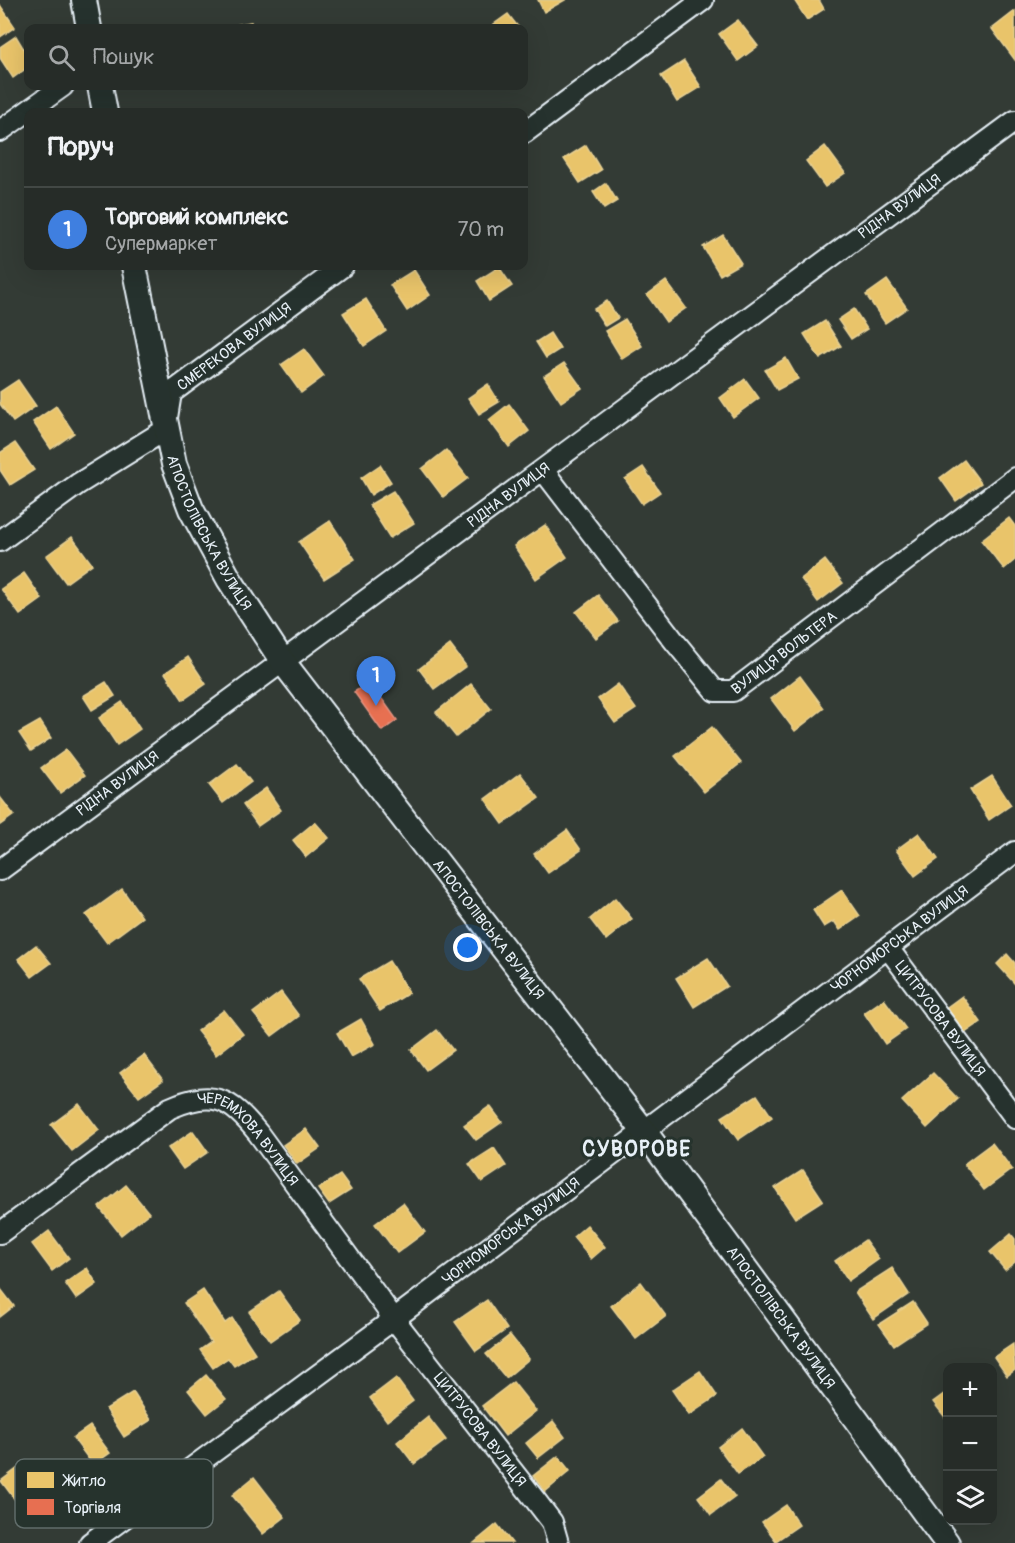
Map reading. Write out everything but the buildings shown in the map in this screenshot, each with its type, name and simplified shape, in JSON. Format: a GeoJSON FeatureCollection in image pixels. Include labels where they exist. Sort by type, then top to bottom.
{"type":"FeatureCollection","features":[{"type":"Feature","properties":{"kind":"street"},"geometry":{"type":"LineString","coordinates":[[84,0],[88,24]]}},
{"type":"Feature","properties":{"kind":"street"},"geometry":{"type":"LineString","coordinates":[[528,130],[703,0]]}},
{"type":"Feature","properties":{"kind":"street"},"geometry":{"type":"LineString","coordinates":[[32,108],[57,90]]}},
{"type":"Feature","properties":{"kind":"street"},"geometry":{"type":"LineString","coordinates":[[101,90],[104,108]]}},
{"type":"Feature","properties":{"kind":"street"},"geometry":{"type":"LineString","coordinates":[[0,131],[24,114]]}},
{"type":"Feature","properties":{"kind":"street","name":"РІДНА ВУЛИЦЯ"},"geometry":{"type":"LineString","coordinates":[[0,870],[1015,121]]}},
{"type":"Feature","properties":{"kind":"street","name":"АПОСТОЛІВСЬКА ВУЛИЦЯ"},"geometry":{"type":"LineString","coordinates":[[135,270],[165,430],[174,464],[192,509],[229,579],[283,662],[644,1131],[947,1543]]}},
{"type":"Feature","properties":{"kind":"street","name":"СМЕРЕКОВА ВУЛИЦЯ"},"geometry":{"type":"LineString","coordinates":[[165,430],[171,393],[338,270]]}},
{"type":"Feature","properties":{"kind":"street"},"geometry":{"type":"LineString","coordinates":[[0,541],[78,484],[165,430]]}},
{"type":"Feature","properties":{"kind":"street","name":"ВУЛИЦЯ ВОЛЬТЕРА"},"geometry":{"type":"LineString","coordinates":[[543,470],[675,642],[716,691],[733,691],[1015,478]]}},
{"type":"Feature","properties":{"kind":"street","name":"ЧОРНОМОРСЬКА ВУЛИЦЯ"},"geometry":{"type":"LineString","coordinates":[[204,1459],[1015,852]]}},
{"type":"Feature","properties":{"kind":"street","name":"ЦИТРУСОВА ВУЛИЦЯ"},"geometry":{"type":"LineString","coordinates":[[888,948],[1015,1118]]}},
{"type":"Feature","properties":{"kind":"street","name":"ЧЕРЕМХОВА ВУЛИЦЯ"},"geometry":{"type":"LineString","coordinates":[[0,1233],[170,1108],[195,1099],[218,1098],[241,1111],[394,1319]]}},
{"type":"Feature","properties":{"kind":"street","name":"ЦИТРУСОВА ВУЛИЦЯ"},"geometry":{"type":"LineString","coordinates":[[394,1319],[552,1522],[558,1543]]}},
{"type":"Feature","properties":{"kind":"street","name":"ЧОРНОМОРСЬКА ВУЛИЦЯ"},"geometry":{"type":"LineString","coordinates":[[90,1543],[110,1528]]}},
{"type":"Feature","properties":{"kind":"place","name":"Торговий комплекс"},"geometry":{"type":"Point","coordinates":[376,706]}},
{"type":"Feature","properties":{"kind":"district","name":"СУВОРОВЕ"},"geometry":{"type":"Point","coordinates":[637,1149]}}]}
